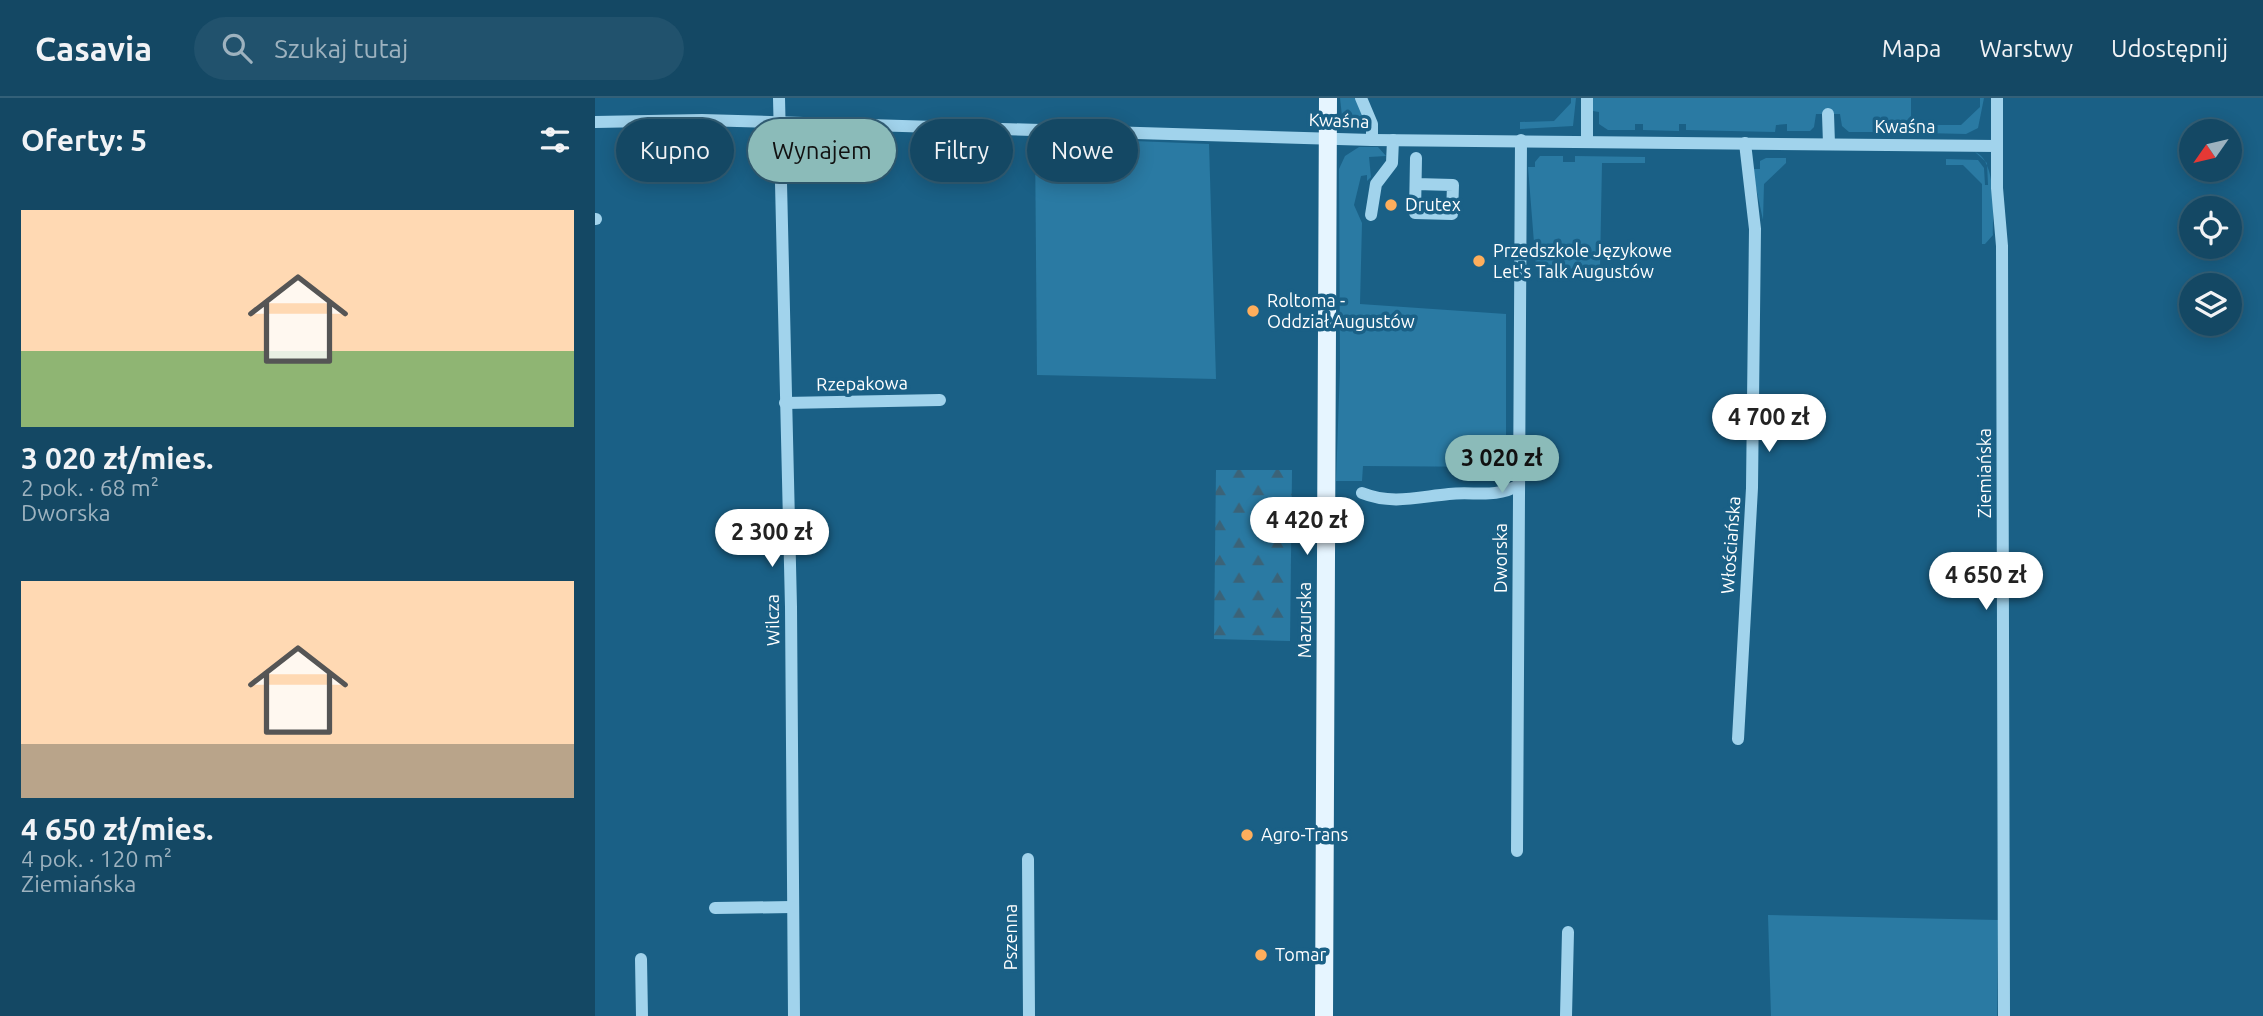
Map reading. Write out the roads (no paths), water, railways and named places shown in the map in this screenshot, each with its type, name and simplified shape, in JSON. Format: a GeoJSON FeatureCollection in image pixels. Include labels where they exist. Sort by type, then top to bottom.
{"type":"FeatureCollection","features":[{"type":"Feature","properties":{"kind":"main road","name":"Mazurska"},"geometry":{"type":"LineString","coordinates":[[1324,1016],[1328,98]]}},
{"type":"Feature","properties":{"kind":"street","name":"Wilcza"},"geometry":{"type":"LineString","coordinates":[[778,119],[779,98]]}},
{"type":"Feature","properties":{"kind":"street"},"geometry":{"type":"LineString","coordinates":[[1361,98],[1372,124],[1372,140]]}},
{"type":"Feature","properties":{"kind":"street"},"geometry":{"type":"LineString","coordinates":[[1587,98],[1587,141]]}},
{"type":"Feature","properties":{"kind":"street","name":"Ziemiańska"},"geometry":{"type":"LineString","coordinates":[[1997,98],[2002,246],[2004,1016]]}},
{"type":"Feature","properties":{"kind":"street"},"geometry":{"type":"LineString","coordinates":[[1828,114],[1829,144]]}},
{"type":"Feature","properties":{"kind":"street","name":"Kwaśna"},"geometry":{"type":"LineString","coordinates":[[595,122],[748,122]]}},
{"type":"Feature","properties":{"kind":"street","name":"Kwaśna"},"geometry":{"type":"LineString","coordinates":[[896,125],[1372,140],[1997,146]]}},
{"type":"Feature","properties":{"kind":"street"},"geometry":{"type":"LineString","coordinates":[[1370,215],[1376,184],[1392,163],[1393,140]]}},
{"type":"Feature","properties":{"kind":"street","name":"Dworska"},"geometry":{"type":"LineString","coordinates":[[1517,850],[1521,140]]}},
{"type":"Feature","properties":{"kind":"street","name":"Włościańska"},"geometry":{"type":"LineString","coordinates":[[1738,739],[1752,488],[1755,229],[1745,143]]}},
{"type":"Feature","properties":{"kind":"street"},"geometry":{"type":"LineString","coordinates":[[1416,158],[1416,184]]}},
{"type":"Feature","properties":{"kind":"street","name":"Wilcza"},"geometry":{"type":"LineString","coordinates":[[780,182],[791,607],[794,1016]]}},
{"type":"Feature","properties":{"kind":"street","name":"Rzepakowa"},"geometry":{"type":"LineString","coordinates":[[785,402],[940,400]]}},
{"type":"Feature","properties":{"kind":"street"},"geometry":{"type":"LineString","coordinates":[[1362,493],[1378,499],[1402,501],[1451,493],[1486,496],[1506,492],[1519,485]]}},
{"type":"Feature","properties":{"kind":"street","name":"Pszenna"},"geometry":{"type":"LineString","coordinates":[[1028,859],[1029,1016]]}},
{"type":"Feature","properties":{"kind":"street"},"geometry":{"type":"LineString","coordinates":[[715,908],[792,907]]}},
{"type":"Feature","properties":{"kind":"street"},"geometry":{"type":"LineString","coordinates":[[1566,1016],[1568,932]]}},
{"type":"Feature","properties":{"kind":"street"},"geometry":{"type":"LineString","coordinates":[[641,959],[642,1016]]}},
{"type":"Feature","properties":{"kind":"place","name":"Drutex"},"geometry":{"type":"Point","coordinates":[1391,205]}},
{"type":"Feature","properties":{"kind":"place","name":"Przedszkole Językowe Let's Talk Augustów"},"geometry":{"type":"Point","coordinates":[1479,261]}},
{"type":"Feature","properties":{"kind":"place","name":"Roltoma - Oddział Augustów"},"geometry":{"type":"Point","coordinates":[1253,311]}},
{"type":"Feature","properties":{"kind":"place","name":"Agro-Trans"},"geometry":{"type":"Point","coordinates":[1247,835]}},
{"type":"Feature","properties":{"kind":"place","name":"Tomar"},"geometry":{"type":"Point","coordinates":[1261,955]}}]}
